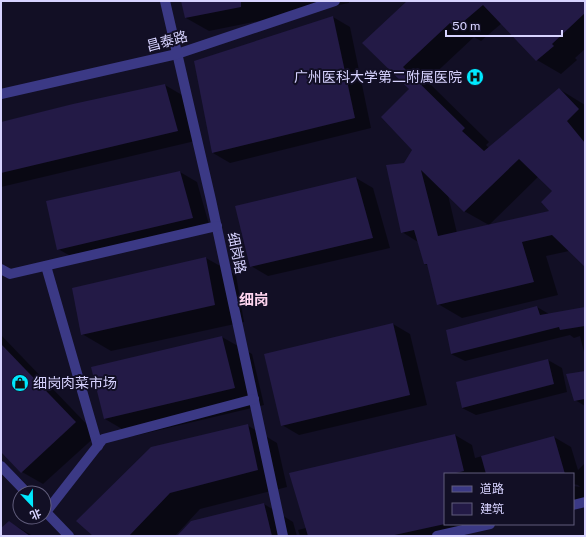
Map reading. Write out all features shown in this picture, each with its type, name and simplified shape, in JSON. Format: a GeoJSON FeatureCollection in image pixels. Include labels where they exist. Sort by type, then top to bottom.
{"type":"FeatureCollection","features":[{"type":"Feature","properties":{"kind":"street","name":"细岗路"},"geometry":{"type":"LineString","coordinates":[[165,1],[217,226],[283,536]]}},
{"type":"Feature","properties":{"kind":"street","name":"昌泰路"},"geometry":{"type":"LineString","coordinates":[[1,94],[177,54],[336,1]]}},
{"type":"Feature","properties":{"kind":"street"},"geometry":{"type":"LineString","coordinates":[[1,269],[10,274],[217,226]]}},
{"type":"Feature","properties":{"kind":"street"},"geometry":{"type":"LineString","coordinates":[[46,266],[98,446]]}},
{"type":"Feature","properties":{"kind":"street"},"geometry":{"type":"LineString","coordinates":[[52,502],[103,439],[254,399]]}},
{"type":"Feature","properties":{"kind":"street"},"geometry":{"type":"LineString","coordinates":[[1,466],[19,485]]}},
{"type":"Feature","properties":{"kind":"street"},"geometry":{"type":"LineString","coordinates":[[574,505],[585,502]]}},
{"type":"Feature","properties":{"kind":"street"},"geometry":{"type":"LineString","coordinates":[[52,518],[69,536]]}},
{"type":"Feature","properties":{"kind":"street"},"geometry":{"type":"LineString","coordinates":[[437,536],[486,525]]}},
{"type":"Feature","properties":{"kind":"building"},"geometry":{"type":"Polygon","coordinates":[[[181,1],[241,1],[241,7],[185,18],[181,1]]]}},
{"type":"Feature","properties":{"kind":"building"},"geometry":{"type":"Polygon","coordinates":[[[407,1],[585,1],[585,13],[552,44],[554,46],[536,61],[483,5],[456,28],[450,23],[403,67],[465,128],[462,131],[484,151],[559,88],[579,109],[567,121],[585,143],[585,267],[552,235],[522,242],[534,282],[437,305],[427,264],[424,264],[414,230],[401,233],[386,165],[404,163],[412,150],[381,117],[409,89],[362,43],[407,1]],[[519,159],[464,212],[421,170],[438,236],[549,211],[541,202],[552,191],[519,159]]]}},
{"type":"Feature","properties":{"kind":"building"},"geometry":{"type":"Polygon","coordinates":[[[333,16],[355,118],[212,153],[194,61],[333,16]]]}},
{"type":"Feature","properties":{"kind":"building"},"geometry":{"type":"Polygon","coordinates":[[[165,84],[178,131],[1,173],[1,122],[73,104],[165,84]]]}},
{"type":"Feature","properties":{"kind":"building"},"geometry":{"type":"Polygon","coordinates":[[[180,171],[193,218],[57,250],[46,201],[180,171]]]}},
{"type":"Feature","properties":{"kind":"building"},"geometry":{"type":"Polygon","coordinates":[[[356,177],[373,238],[250,267],[235,206],[356,177]]]}},
{"type":"Feature","properties":{"kind":"building"},"geometry":{"type":"Polygon","coordinates":[[[206,257],[215,305],[81,335],[72,288],[206,257]]]}},
{"type":"Feature","properties":{"kind":"building"},"geometry":{"type":"Polygon","coordinates":[[[537,306],[540,315],[585,307],[585,326],[560,330],[559,327],[451,354],[446,330],[537,306]]]}},
{"type":"Feature","properties":{"kind":"building"},"geometry":{"type":"Polygon","coordinates":[[[393,323],[410,395],[281,426],[264,354],[393,323]]]}},
{"type":"Feature","properties":{"kind":"building"},"geometry":{"type":"Polygon","coordinates":[[[222,336],[235,388],[104,419],[91,367],[222,336]]]}},
{"type":"Feature","properties":{"kind":"building","name":"细岗肉菜市场"},"geometry":{"type":"Polygon","coordinates":[[[1,344],[76,422],[21,473],[1,452],[1,344]]]}},
{"type":"Feature","properties":{"kind":"building"},"geometry":{"type":"Polygon","coordinates":[[[548,359],[554,384],[462,408],[456,382],[548,359]]]}},
{"type":"Feature","properties":{"kind":"building"},"geometry":{"type":"Polygon","coordinates":[[[585,371],[585,399],[574,401],[566,374],[585,371]]]}},
{"type":"Feature","properties":{"kind":"building"},"geometry":{"type":"Polygon","coordinates":[[[248,424],[258,470],[170,493],[129,536],[93,536],[76,521],[151,447],[248,424]]]}},
{"type":"Feature","properties":{"kind":"building"},"geometry":{"type":"Polygon","coordinates":[[[455,434],[464,471],[444,473],[444,524],[390,536],[308,536],[289,473],[455,434]]]}},
{"type":"Feature","properties":{"kind":"building"},"geometry":{"type":"Polygon","coordinates":[[[554,436],[565,473],[486,473],[481,456],[554,436]]]}},
{"type":"Feature","properties":{"kind":"building"},"geometry":{"type":"Polygon","coordinates":[[[264,503],[272,536],[177,536],[191,521],[264,503]]]}},
{"type":"Feature","properties":{"kind":"building"},"geometry":{"type":"Polygon","coordinates":[[[9,521],[12,525],[15,525],[30,536],[1,536],[1,528],[9,521]]]}},
{"type":"Feature","properties":{"kind":"place","name":"广州医科大学第二附属医院"},"geometry":{"type":"Point","coordinates":[475,77]}},
{"type":"Feature","properties":{"kind":"place","name":"细岗肉菜市场"},"geometry":{"type":"Point","coordinates":[20,383]}},
{"type":"Feature","properties":{"kind":"district","name":"细岗"},"geometry":{"type":"Point","coordinates":[254,300]}}]}
